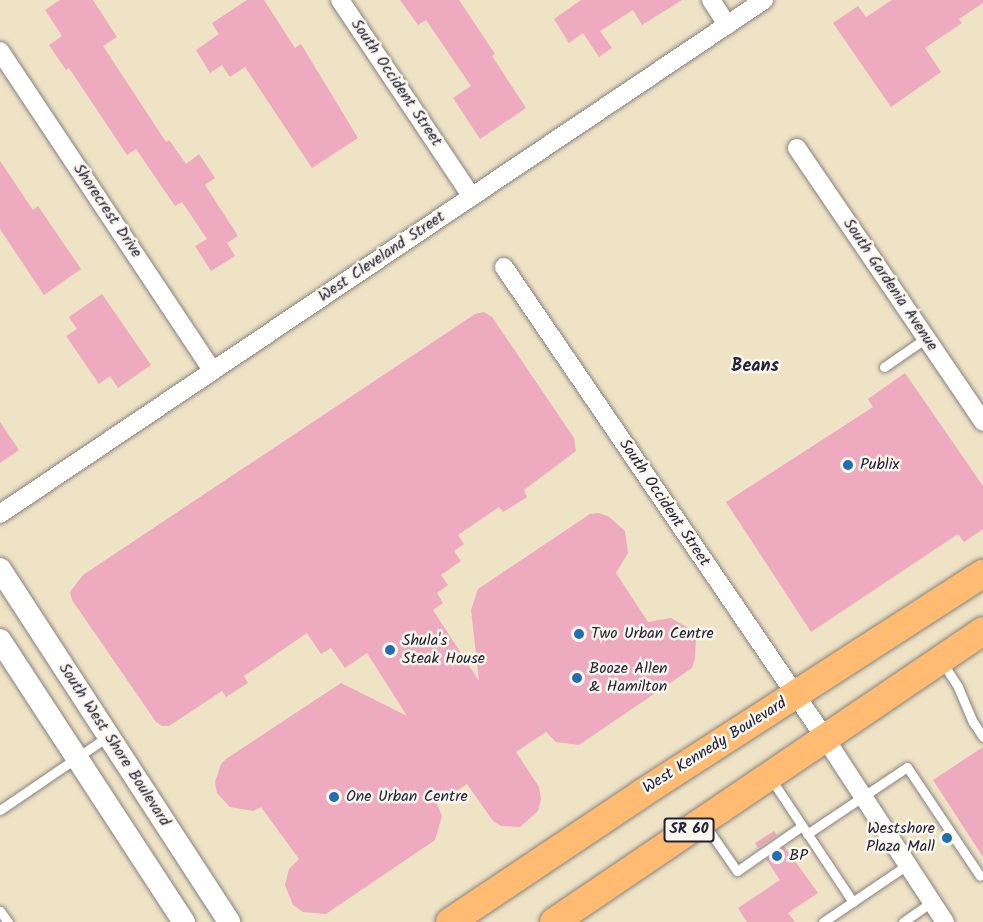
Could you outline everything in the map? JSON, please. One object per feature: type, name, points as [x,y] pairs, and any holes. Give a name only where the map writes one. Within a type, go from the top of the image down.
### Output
[{"type":"main road","name":"West Kennedy Boulevard","points":[[450,922],[641,794],[983,574]]},
{"type":"main road","name":"SR 60","points":[[554,922],[983,631]]},
{"type":"street","name":"South Occident Street","points":[[340,0],[471,196]]},
{"type":"street","points":[[711,0],[727,25]]},
{"type":"street","name":"West Cleveland Street","points":[[0,514],[764,0]]},
{"type":"street","name":"Shorecrest Drive","points":[[0,51],[213,371]]},
{"type":"street","name":"South Gardenia Avenue","points":[[797,148],[983,422]]},
{"type":"street","name":"South Occident Street","points":[[504,267],[825,738],[945,922]]},
{"type":"street","name":"South West Shore Boulevard","points":[[0,569],[229,922]]},
{"type":"street","points":[[0,640],[184,922]]},
{"type":"lane","points":[[884,367],[926,338]]},
{"type":"lane","points":[[940,660],[958,687],[973,722],[983,737]]},
{"type":"lane","points":[[973,722],[983,715]]},
{"type":"lane","points":[[0,810],[107,736]]},
{"type":"lane","points":[[702,821],[737,871],[907,767],[980,876]]},
{"type":"lane","points":[[768,776],[853,902]]},
{"type":"lane","points":[[823,922],[907,865]]},
{"type":"lane","points":[[903,922],[932,902]]},
{"type":"lane","points":[[0,910],[8,922]]},
{"type":"building","points":[[60,0],[93,0],[117,37],[103,46],[166,142],[169,140],[186,164],[199,154],[215,178],[205,185],[238,236],[227,243],[235,256],[211,271],[195,246],[207,239],[182,202],[175,206],[136,149],[127,155],[69,68],[66,70],[49,45],[62,36],[45,10]]},
{"type":"building","points":[[247,0],[264,0],[295,48],[301,44],[358,138],[312,168],[245,67],[230,77],[222,65],[210,73],[196,50],[219,34],[212,23]]},
{"type":"building","points":[[400,0],[459,0],[495,54],[492,56],[526,108],[480,139],[453,98],[471,86],[426,20],[418,25]]},
{"type":"building","points":[[581,0],[682,0],[642,25],[633,10],[600,31],[612,48],[599,57],[583,33],[569,43],[554,19]]},
{"type":"building","points":[[892,0],[983,0],[983,3],[959,19],[962,23],[925,48],[941,72],[891,107],[833,23],[858,6],[866,17]]},
{"type":"building","points":[[0,161],[33,210],[38,206],[81,269],[44,295],[0,229]]},
{"type":"building","points":[[102,294],[151,365],[118,388],[110,376],[99,384],[66,336],[77,329],[69,317]]},
{"type":"building","points":[[484,312],[492,317],[574,438],[576,451],[524,490],[527,497],[503,512],[499,507],[458,535],[464,544],[454,551],[461,561],[441,575],[448,585],[437,593],[443,603],[433,610],[479,681],[471,610],[478,589],[590,514],[598,513],[608,516],[625,531],[628,553],[616,573],[648,622],[671,618],[690,629],[696,638],[692,668],[579,745],[556,742],[546,732],[516,752],[539,787],[541,799],[538,811],[520,827],[501,826],[493,821],[467,784],[437,804],[442,816],[435,840],[326,914],[303,912],[293,905],[285,885],[289,869],[299,859],[261,807],[253,811],[230,807],[217,793],[215,782],[221,764],[226,759],[341,683],[407,716],[367,653],[345,668],[331,648],[321,654],[307,633],[244,676],[248,683],[226,697],[222,691],[169,726],[162,726],[156,722],[72,600],[70,592],[83,575],[475,314]]},
{"type":"building","points":[[905,373],[983,486],[983,529],[964,542],[958,534],[811,632],[726,502],[873,407],[868,399]]},
{"type":"building","points":[[0,422],[19,450],[0,463]]},
{"type":"building","points":[[983,747],[983,857],[933,780]]},
{"type":"building","points":[[774,831],[777,835],[758,848],[755,843]]},
{"type":"building","points":[[784,846],[818,893],[788,913],[795,922],[747,922],[738,908],[780,880],[766,859]]},
{"type":"place","name":"Publix","points":[[848,465]]},
{"type":"place","name":"Two Urban Centre","points":[[579,634]]},
{"type":"place","name":"Shula's Steak House","points":[[390,650]]},
{"type":"place","name":"Booze Allen & Hamilton","points":[[577,678]]},
{"type":"place","name":"One Urban Centre","points":[[334,797]]},
{"type":"place","name":"Westshore Plaza Mall","points":[[947,838]]},
{"type":"place","name":"BP","points":[[777,856]]},
{"type":"district","name":"Beans","points":[[755,367]]}]
